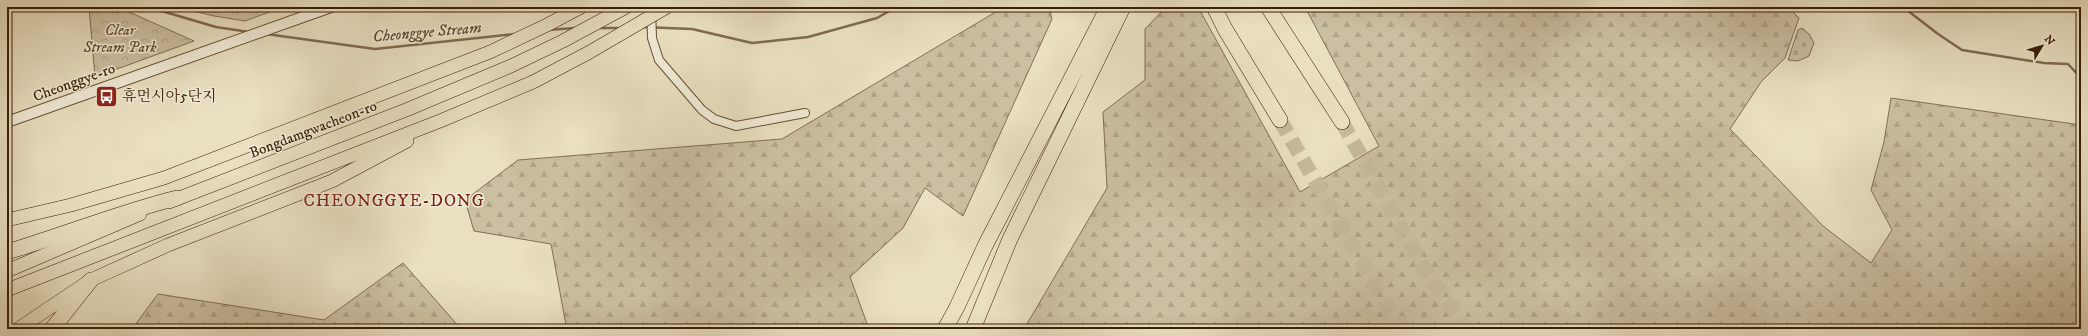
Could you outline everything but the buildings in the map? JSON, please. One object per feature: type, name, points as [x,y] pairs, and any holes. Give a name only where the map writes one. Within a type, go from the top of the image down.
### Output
[{"type":"highway","name":"Bongdamgwacheon-ro","points":[[7,220],[71,205],[164,178],[490,52],[548,26],[582,7]]},
{"type":"highway","name":"Bongdamgwacheon-ro","points":[[7,271],[177,198],[406,110],[511,66],[563,41],[626,7]]},
{"type":"highway","points":[[7,290],[440,121],[533,82],[588,53],[667,7]]},
{"type":"highway","points":[[945,329],[957,307],[985,246],[1108,7]]},
{"type":"highway","points":[[973,329],[1010,239],[1123,7]]},
{"type":"highway","points":[[1214,7],[1224,29],[1280,120]]},
{"type":"highway","points":[[1268,7],[1342,122]]},
{"type":"highway","points":[[18,329],[91,280],[168,245],[332,181],[388,152],[440,121]]},
{"type":"highway","points":[[7,252],[59,236],[148,205],[177,198]]},
{"type":"highway","points":[[52,329],[91,280]]},
{"type":"street","name":"Cheonggye-ro","points":[[7,122],[330,7]]},
{"type":"street","points":[[651,7],[652,38],[659,60],[702,110],[714,120],[736,126],[805,114]]},
{"type":"green space","name":"Clear Stream Park","points":[[89,7],[118,7],[194,41],[95,77]]},
{"type":"green space","points":[[176,7],[283,7],[245,21],[214,16]]},
{"type":"green space","points":[[1004,7],[1049,7],[1052,19],[963,216],[925,188],[903,228],[850,277],[869,329],[576,329],[566,325],[551,244],[474,231],[465,200],[518,160],[782,139]]},
{"type":"green space","points":[[1166,7],[1198,7],[1300,192],[1379,146],[1305,7],[1788,7],[1799,18],[1785,58],[1761,82],[1730,129],[1823,226],[1871,263],[1892,230],[1871,190],[1884,142],[1891,98],[2081,125],[2081,329],[1024,329],[1107,188],[1103,112],[1145,80],[1145,29]]},
{"type":"green space","points":[[1802,28],[1809,34],[1814,43],[1809,56],[1798,61],[1788,60],[1798,30]]},
{"type":"green space","points":[[403,263],[461,329],[132,329],[158,294],[324,320]]},
{"type":"waterway","name":"Cheonggye Stream","points":[[148,7],[216,27],[249,32]]},
{"type":"waterway","name":"Cheonggye Stream","points":[[642,27],[692,29],[752,43],[808,37],[877,18],[896,7]]},
{"type":"waterway","name":"Cheonggye Stream","points":[[1903,7],[1938,34],[1962,50],[2044,63],[2068,64],[2081,78]]},
{"type":"waterway","name":"Cheonggye Stream","points":[[548,30],[575,28]]},
{"type":"waterway","name":"Cheonggye Stream","points":[[600,28],[621,28]]},
{"type":"waterway","name":"Cheonggye Stream","points":[[266,34],[375,49],[515,34]]},
{"type":"tunnel","points":[[1280,120],[1375,285],[1403,329]]},
{"type":"tunnel","points":[[1342,122],[1427,274],[1467,329]]},
{"type":"place","name":"휴먼시아5단지","points":[[107,96]]},
{"type":"district","name":"CHEONGGYE-DONG","points":[[394,200]]}]
